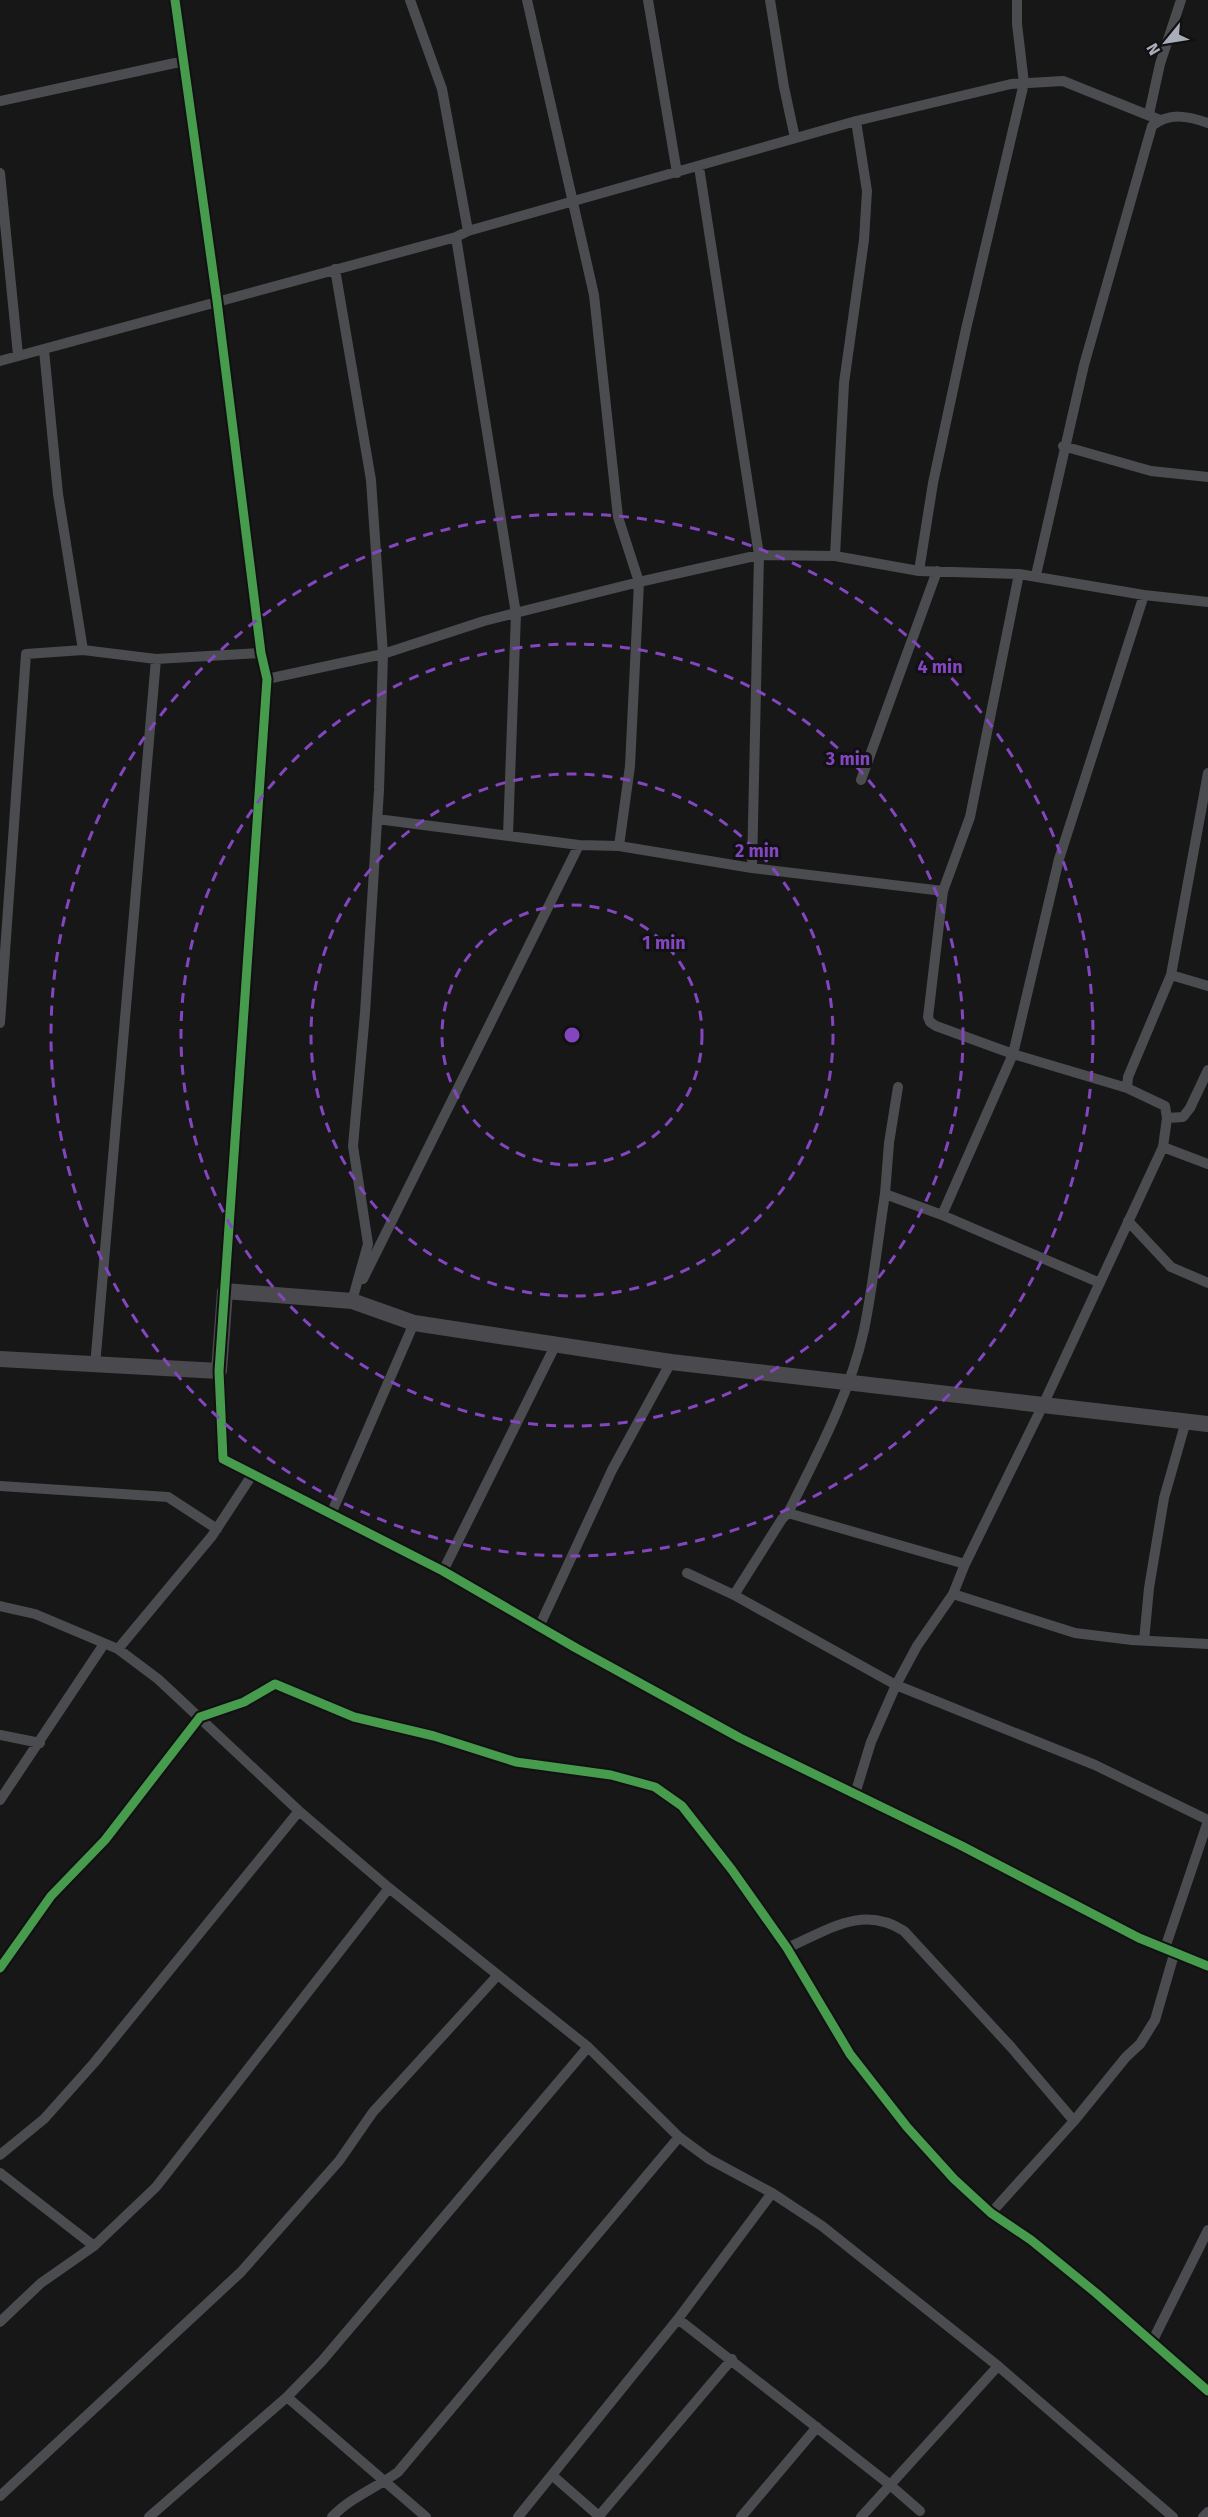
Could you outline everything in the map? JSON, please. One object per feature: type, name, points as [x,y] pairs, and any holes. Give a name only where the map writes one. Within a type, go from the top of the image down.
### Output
[{"type":"street","points":[[175,0],[217,301],[261,653],[267,679],[219,1371],[223,1459],[443,1571],[740,1738],[960,1845],[1139,1938],[1208,1966]]},
{"type":"street","points":[[410,0],[442,89],[468,231]]},
{"type":"street","points":[[527,0],[571,202],[594,295],[618,517],[639,582],[630,766],[619,846]]},
{"type":"street","points":[[648,0],[677,173]]},
{"type":"street","points":[[770,0],[795,138]]},
{"type":"street","points":[[919,571],[933,483],[1023,83],[1017,0]]},
{"type":"street","points":[[1149,114],[1160,64],[1181,0]]},
{"type":"street","points":[[0,102],[184,61]]},
{"type":"street","points":[[0,362],[335,269],[369,262],[456,237],[468,231],[856,121],[1011,84],[1063,81],[1160,120]]},
{"type":"street","points":[[1036,576],[1063,446],[1115,249],[1152,126],[1170,116],[1195,118],[1208,123]]},
{"type":"street","points":[[835,556],[844,383],[864,240],[867,191],[856,121]]},
{"type":"street","points":[[699,167],[759,555],[752,868]]},
{"type":"street","points":[[0,173],[18,356]]},
{"type":"street","points":[[456,237],[516,614],[508,835]]},
{"type":"street","points":[[335,269],[371,480],[382,654],[377,819],[365,1013],[352,1146],[368,1244],[352,1301]]},
{"type":"street","points":[[44,350],[58,494],[83,650]]},
{"type":"street","points":[[1063,446],[1151,471],[1208,477]]},
{"type":"street","points":[[267,679],[382,654],[484,621],[759,555],[835,556],[919,571],[1019,574],[1144,596],[1208,602]]},
{"type":"street","points":[[861,780],[937,571]]},
{"type":"street","points":[[855,1794],[871,1742],[896,1685],[917,1646],[953,1594],[965,1564],[1043,1405],[1163,1147],[1167,1118],[1165,1106],[1127,1088],[1014,1054],[936,1026],[930,1022],[928,1017],[944,891],[970,817],[1019,574]]},
{"type":"street","points":[[942,1215],[1014,1054],[1059,859],[1144,596]]},
{"type":"street","points":[[0,1023],[26,654],[83,650],[156,659],[261,653]]},
{"type":"street","points":[[95,1365],[156,659]]},
{"type":"street","points":[[1127,1088],[1130,1071],[1171,975],[1208,773]]},
{"type":"street","points":[[377,819],[579,845],[619,846],[752,868],[944,891]]},
{"type":"street","points":[[352,1301],[579,845]]},
{"type":"street","points":[[1171,975],[1208,986]]},
{"type":"street","points":[[1167,1118],[1183,1117],[1190,1108],[1208,1070]]},
{"type":"street","points":[[734,1596],[788,1513],[826,1436],[847,1384],[864,1332],[885,1194],[889,1143],[898,1087]]},
{"type":"street","points":[[1163,1147],[1208,1164]]},
{"type":"street","points":[[885,1194],[942,1215],[1100,1283]]},
{"type":"street","points":[[1128,1221],[1171,1267],[1208,1283]]},
{"type":"street","points":[[225,1291],[352,1301],[414,1323],[671,1362],[1208,1424]]},
{"type":"street","points":[[331,1514],[414,1323]]},
{"type":"street","points":[[443,1571],[556,1344]]},
{"type":"street","points":[[0,1359],[219,1371]]},
{"type":"street","points":[[539,1626],[612,1470],[671,1362]]},
{"type":"street","points":[[1144,1641],[1149,1588],[1164,1498],[1186,1421]]},
{"type":"street","points":[[118,1649],[217,1529],[252,1475]]},
{"type":"street","points":[[0,1486],[168,1497],[217,1529]]},
{"type":"street","points":[[788,1513],[965,1564]]},
{"type":"street","points":[[687,1573],[734,1596],[896,1685],[1095,1765],[1208,1821],[1170,1950],[1155,2020],[1140,2044],[1126,2057],[1074,2121],[991,2213]]},
{"type":"street","points":[[953,1594],[1075,1633],[1144,1641],[1208,1644]]},
{"type":"street","points":[[0,1606],[35,1614],[118,1649],[158,1679],[299,1811],[389,1888],[588,2047],[679,2137],[709,2159],[772,2193],[822,2226],[998,2366],[1173,2517]]},
{"type":"street","points":[[0,1800],[104,1644]]},
{"type":"street","points":[[0,1968],[51,1896],[105,1840],[200,1717],[244,1702],[274,1684],[354,1717],[434,1736],[516,1762],[611,1775],[655,1787],[682,1806],[732,1870],[787,1948],[850,2054],[907,2127],[954,2179],[991,2213],[1040,2248],[1208,2391]]},
{"type":"street","points":[[0,1735],[40,1743]]},
{"type":"street","points":[[0,2155],[44,2120],[94,2063],[299,1811]]},
{"type":"street","points":[[0,2322],[41,2283],[94,2246],[156,2187],[389,1888]]},
{"type":"street","points":[[787,1948],[858,1919],[884,1920],[904,1931],[1011,2047],[1074,2121]]},
{"type":"street","points":[[0,2496],[241,2272],[339,2161],[373,2112],[498,1976]]},
{"type":"street","points":[[149,2517],[286,2397],[322,2361],[588,2047]]},
{"type":"street","points":[[332,2517],[360,2493],[398,2472],[679,2137]]},
{"type":"street","points":[[0,2173],[94,2246]]},
{"type":"street","points":[[518,2517],[678,2319],[772,2193]]},
{"type":"street","points":[[1152,2342],[1208,2230]]},
{"type":"street","points":[[678,2319],[890,2484],[920,2511]]},
{"type":"street","points":[[553,2476],[600,2516],[732,2360]]},
{"type":"street","points":[[861,2517],[998,2366]]},
{"type":"street","points":[[286,2397],[426,2517]]},
{"type":"street","points":[[741,2517],[817,2427]]},
{"type":"street","points":[[1203,2517],[1208,2512]]},
{"type":"cycle path","points":[[175,0],[217,301],[261,653],[267,679],[219,1371],[223,1459],[443,1571],[576,1648],[740,1738],[960,1845],[1139,1938],[1208,1966]]},
{"type":"cycle path","points":[[0,1968],[51,1896],[105,1840],[200,1717],[244,1702],[275,1684],[354,1717],[434,1736],[516,1762],[611,1775],[655,1787],[682,1806],[732,1870],[787,1948],[850,2054],[907,2127],[954,2179],[991,2213],[1031,2240],[1096,2293],[1208,2391]]}]
